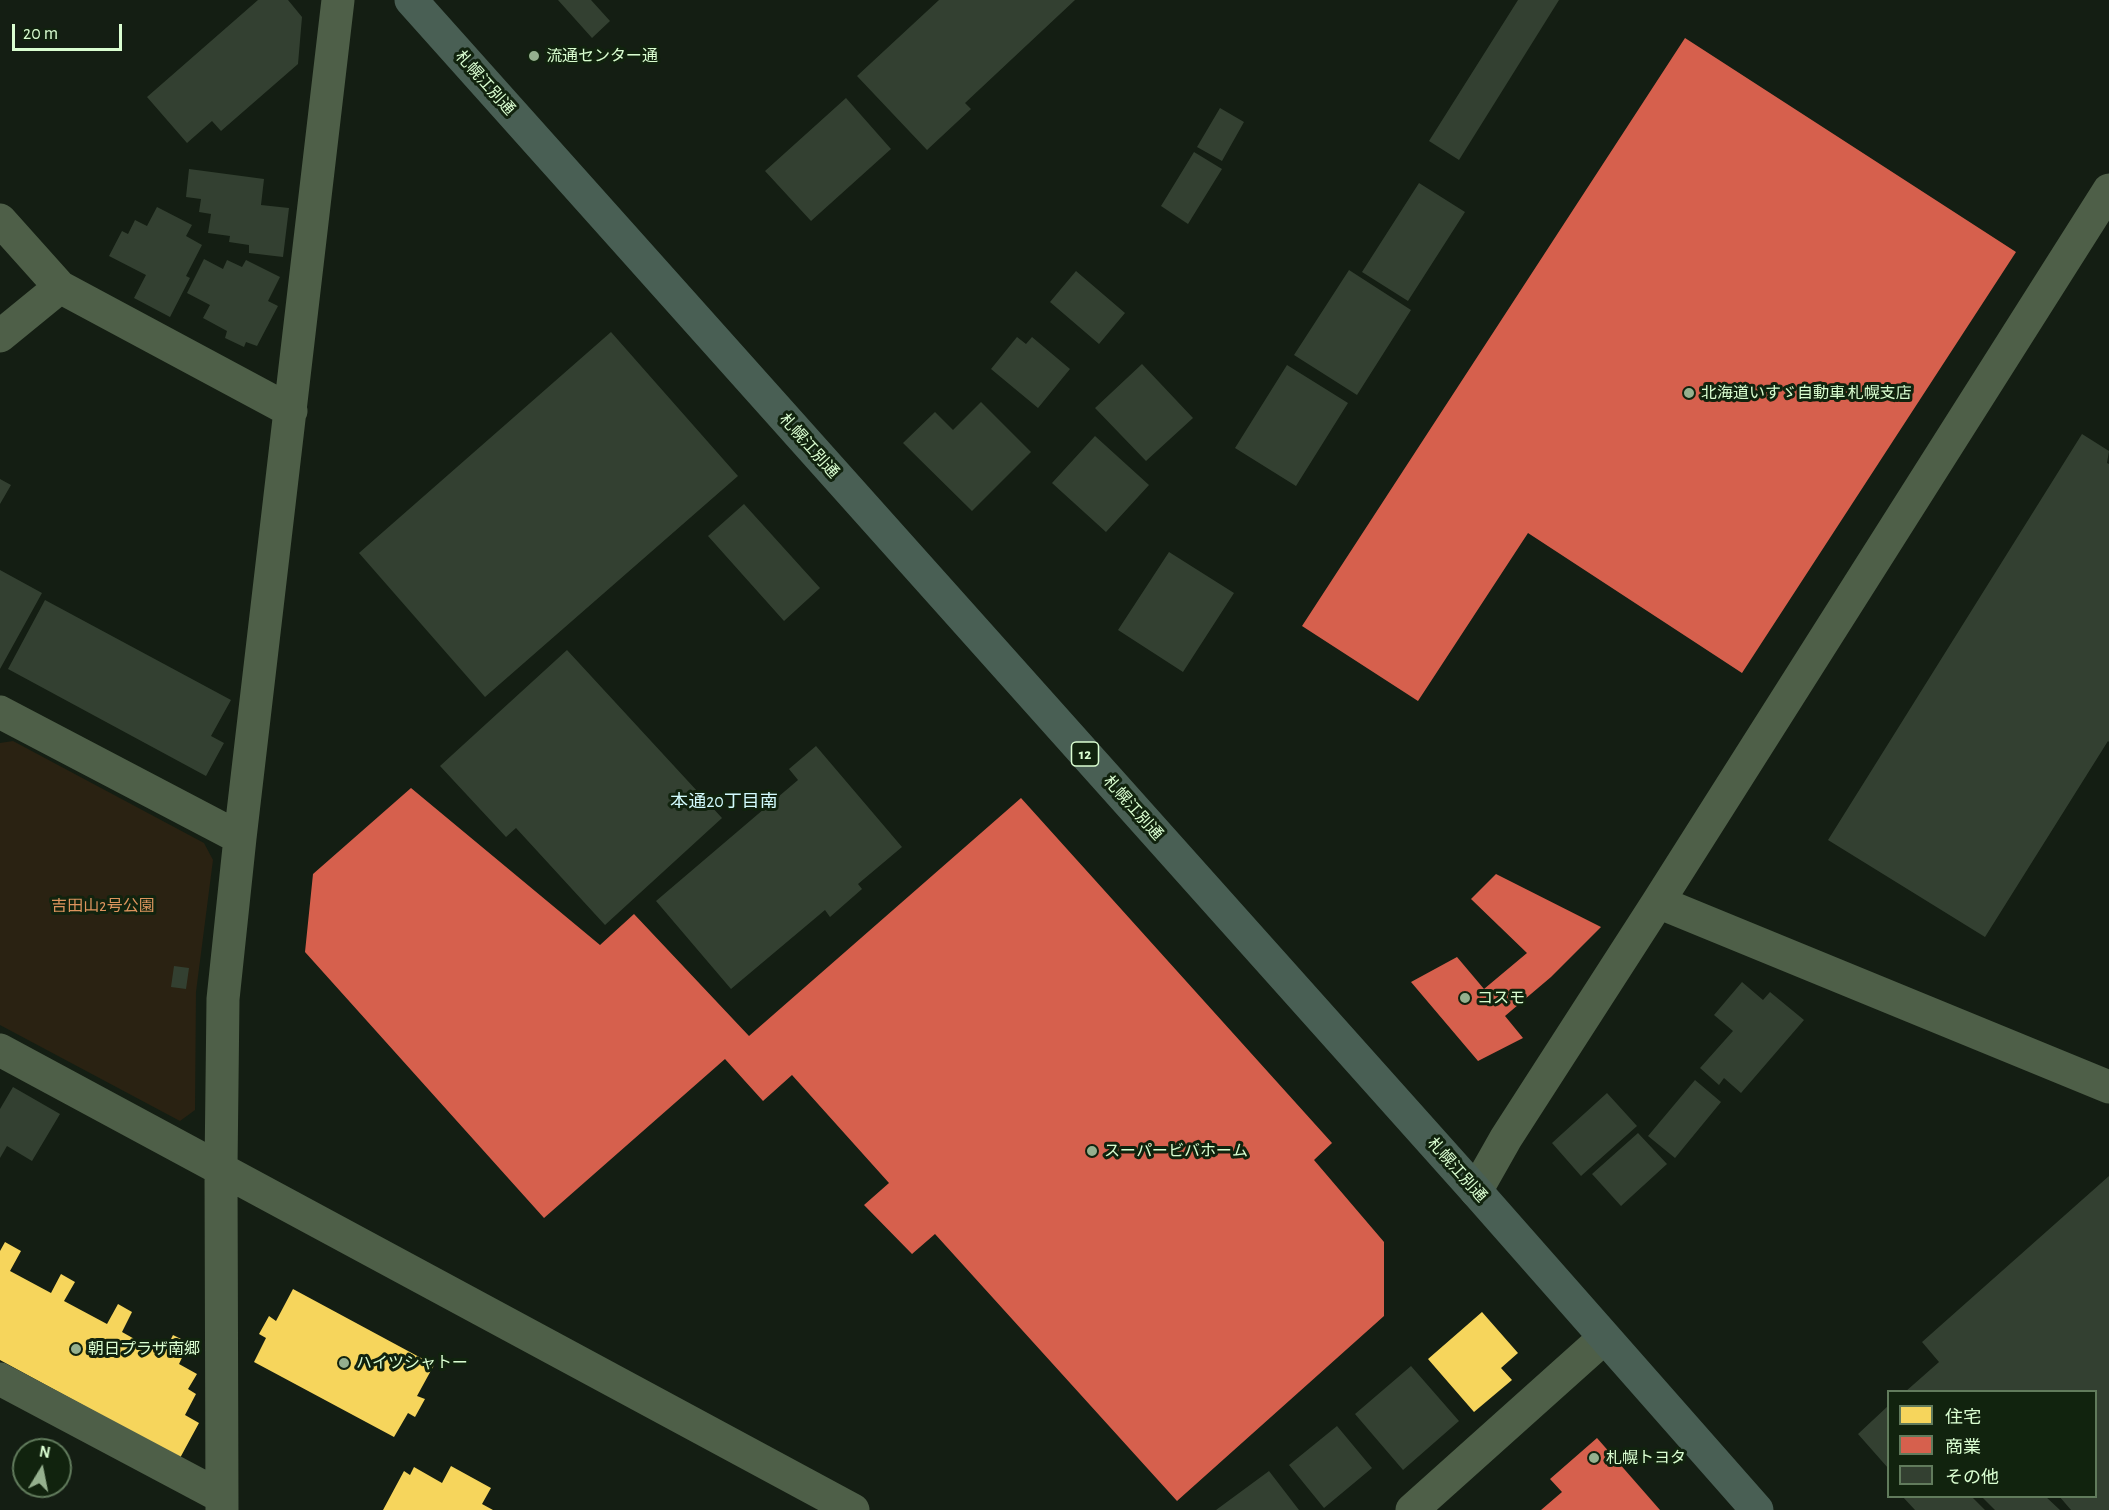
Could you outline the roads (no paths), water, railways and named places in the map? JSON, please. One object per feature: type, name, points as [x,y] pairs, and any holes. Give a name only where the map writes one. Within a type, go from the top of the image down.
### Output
[{"type":"highway","name":"札幌江別通","points":[[411,0],[1476,1191],[1757,1510]]},
{"type":"street","points":[[0,1379],[222,1504],[223,999],[338,0]]},
{"type":"street","points":[[1476,1191],[1506,1138],[2109,190]]},
{"type":"street","points":[[0,220],[60,287],[291,411]]},
{"type":"street","points":[[0,336],[60,287]]},
{"type":"street","points":[[0,712],[240,838]]},
{"type":"street","points":[[1658,902],[2109,1087]]},
{"type":"street","points":[[0,1050],[853,1510]]},
{"type":"street","points":[[1412,1510],[1604,1338]]},
{"type":"place","name":"流通センター通","points":[[534,56]]},
{"type":"place","name":"北海道いすゞ自動車 札幌支店","points":[[1689,393]]},
{"type":"place","name":"コスモ","points":[[1465,998]]},
{"type":"place","name":"スーパービバホーム","points":[[1092,1151]]},
{"type":"place","name":"朝日プラザ南郷","points":[[76,1349]]},
{"type":"place","name":"ハイツシャトー","points":[[344,1363]]},
{"type":"place","name":"札幌トヨタ","points":[[1594,1458]]},
{"type":"district","name":"本通20丁目南","points":[[724,802]]},
{"type":"park label","name":"吉田山2号公園","points":[[103,906]]}]
